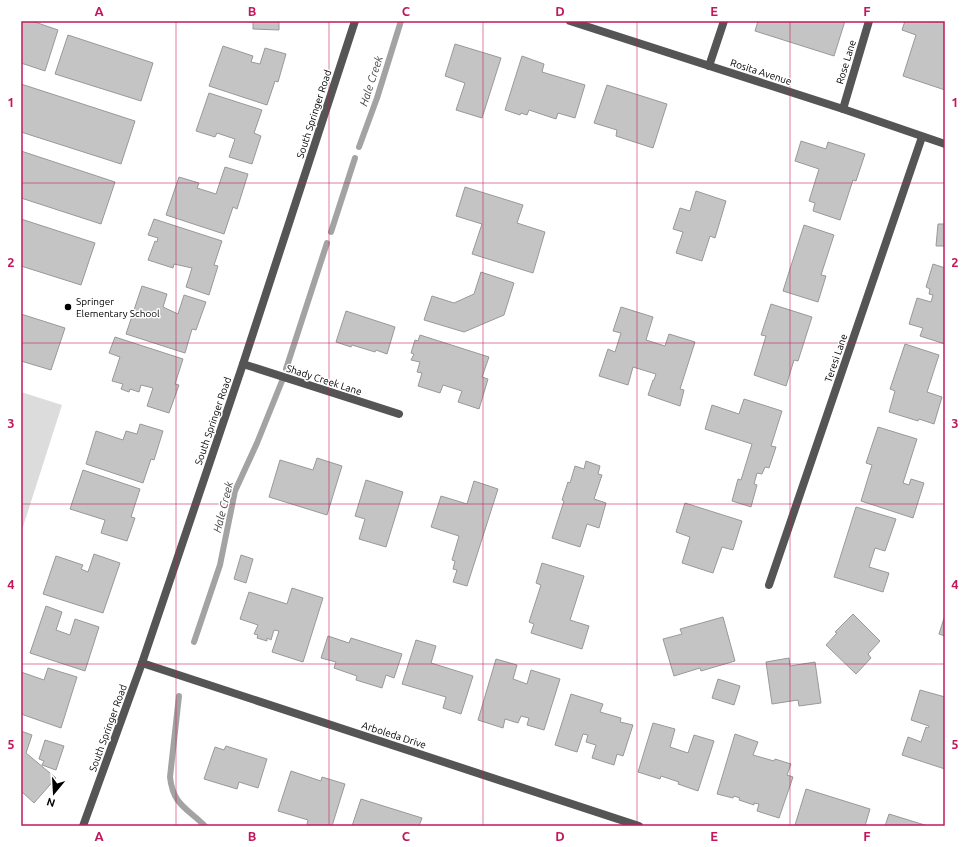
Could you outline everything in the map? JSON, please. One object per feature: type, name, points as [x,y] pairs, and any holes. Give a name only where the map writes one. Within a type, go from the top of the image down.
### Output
[{"type":"street","name":"South Springer Road","points":[[82,825],[142,664],[243,364],[355,21]]},
{"type":"street","name":"Rosita Avenue","points":[[570,21],[843,109],[945,144]]},
{"type":"street","points":[[709,66],[724,21]]},
{"type":"street","name":"Rose Lane","points":[[843,109],[869,21]]},
{"type":"street","name":"Teresi Lane","points":[[769,585],[922,137]]},
{"type":"street","name":"Shady Creek Lane","points":[[243,364],[399,414]]},
{"type":"street","name":"Arboleda Drive","points":[[142,664],[639,826]]},
{"type":"shaded area","points":[[21,392],[62,405],[21,533]]},
{"type":"building","points":[[21,21],[32,21],[58,30],[45,71],[21,63]]},
{"type":"building","points":[[233,21],[279,21],[279,30],[253,29],[253,22]]},
{"type":"building","points":[[758,21],[845,21],[834,56],[755,31]]},
{"type":"building","points":[[905,21],[945,22],[945,90],[903,76],[916,35],[902,30]]},
{"type":"building","points":[[68,35],[153,63],[141,101],[55,74]]},
{"type":"building","points":[[455,44],[501,58],[482,118],[456,110],[465,83],[445,76]]},
{"type":"building","points":[[223,46],[253,56],[251,62],[260,64],[265,48],[286,54],[278,82],[275,81],[267,105],[209,86]]},
{"type":"building","points":[[522,56],[544,64],[542,72],[585,85],[575,118],[558,113],[556,119],[529,110],[527,115],[521,113],[520,115],[505,110]]},
{"type":"building","points":[[21,84],[135,121],[121,164],[21,132]]},
{"type":"building","points":[[607,85],[667,104],[653,148],[616,136],[617,130],[594,123]]},
{"type":"building","points":[[209,93],[262,110],[254,133],[261,136],[252,164],[229,157],[235,139],[217,133],[215,137],[196,131]]},
{"type":"building","points":[[801,141],[826,149],[828,142],[865,154],[856,181],[853,180],[840,220],[813,211],[815,203],[809,201],[819,169],[795,161]]},
{"type":"building","points":[[21,151],[115,182],[101,224],[21,198]]},
{"type":"building","points":[[225,167],[248,174],[237,209],[233,207],[224,234],[166,215],[179,177],[199,183],[197,188],[216,194]]},
{"type":"building","points":[[465,187],[523,205],[517,223],[545,232],[533,273],[472,254],[482,224],[456,216]]},
{"type":"building","points":[[696,191],[726,201],[715,238],[710,236],[702,261],[676,253],[683,232],[673,229],[680,208],[690,211]]},
{"type":"building","points":[[21,219],[95,243],[81,285],[21,266]]},
{"type":"building","points":[[154,219],[222,241],[214,265],[218,266],[209,295],[186,287],[192,268],[174,264],[173,268],[148,260],[155,241],[157,242],[158,238],[148,235]]},
{"type":"building","points":[[938,224],[945,224],[945,246],[936,246]]},
{"type":"building","points":[[804,225],[834,235],[821,275],[826,276],[818,302],[783,291]]},
{"type":"building","points":[[933,264],[945,268],[945,344],[920,336],[923,328],[909,324],[917,298],[931,302],[933,295],[929,294],[930,289],[926,287]]},
{"type":"building","points":[[481,272],[514,283],[504,315],[464,332],[424,320],[432,296],[454,303],[474,294]]},
{"type":"building","points":[[142,286],[167,294],[163,307],[178,314],[184,295],[206,302],[196,330],[192,329],[185,353],[126,334]]},
{"type":"building","points":[[771,304],[812,317],[798,361],[794,360],[786,386],[754,375],[766,336],[761,335]]},
{"type":"building","points":[[621,307],[653,317],[646,340],[665,346],[669,334],[695,342],[680,389],[684,390],[680,406],[648,395],[656,374],[633,367],[628,385],[599,376],[608,349],[615,352],[621,333],[613,331]]},
{"type":"building","points":[[346,311],[395,327],[387,354],[352,345],[351,347],[336,342]]},
{"type":"building","points":[[21,314],[65,328],[51,370],[21,361]]},
{"type":"building","points":[[420,335],[489,357],[482,377],[488,379],[479,409],[458,402],[462,391],[443,385],[440,393],[418,386],[422,373],[417,372],[420,362],[411,360],[414,354],[411,353],[415,340],[418,341]]},
{"type":"building","points":[[115,337],[183,359],[175,384],[179,385],[169,413],[147,406],[153,388],[141,385],[139,392],[130,389],[129,392],[121,389],[123,384],[112,381],[120,357],[109,353]]},
{"type":"building","points":[[905,344],[939,355],[927,392],[942,397],[934,424],[919,419],[918,421],[889,412],[895,391],[890,389]]},
{"type":"building","points":[[744,399],[782,411],[771,446],[776,447],[769,468],[765,467],[762,474],[757,473],[754,484],[757,485],[751,507],[732,501],[738,479],[741,480],[752,444],[705,429],[712,405],[739,414]]},
{"type":"building","points":[[140,424],[163,431],[154,460],[151,459],[143,483],[86,464],[96,431],[123,440],[126,431],[137,434]]},
{"type":"building","points":[[878,427],[917,439],[903,483],[909,485],[911,479],[924,483],[913,518],[861,501],[872,465],[866,463]]},
{"type":"building","points":[[317,458],[342,466],[327,515],[269,497],[280,460],[313,470]]},
{"type":"building","points":[[586,461],[600,466],[598,474],[602,475],[594,499],[606,503],[599,528],[587,524],[580,547],[552,538],[564,501],[562,500],[568,482],[570,483],[575,466],[584,469]]},
{"type":"building","points":[[83,470],[140,489],[131,517],[135,518],[127,541],[101,533],[105,520],[70,509]]},
{"type":"building","points":[[366,480],[403,492],[386,547],[359,539],[365,519],[355,516]]},
{"type":"building","points":[[474,481],[498,489],[467,586],[453,582],[457,570],[453,569],[455,561],[452,560],[459,536],[431,527],[441,496],[467,504]]},
{"type":"building","points":[[685,503],[742,521],[733,550],[722,547],[713,573],[682,563],[690,537],[676,532]]},
{"type":"building","points":[[856,507],[896,519],[885,551],[875,548],[869,567],[889,573],[883,592],[834,577]]},
{"type":"building","points":[[94,554],[120,563],[103,613],[43,594],[56,556],[83,565],[81,569],[88,572]]},
{"type":"building","points":[[241,555],[253,559],[246,583],[234,579]]},
{"type":"building","points":[[542,563],[584,576],[570,620],[589,626],[582,649],[531,633],[534,624],[529,622],[541,585],[536,583]]},
{"type":"building","points":[[292,588],[323,598],[303,662],[272,652],[279,631],[274,630],[271,640],[267,638],[267,641],[257,638],[258,635],[254,634],[258,625],[240,619],[249,592],[287,604]]},
{"type":"building","points":[[46,606],[62,612],[56,630],[70,635],[75,619],[99,627],[85,671],[30,653]]},
{"type":"building","points":[[853,614],[880,641],[868,654],[871,658],[856,674],[826,645],[837,633],[835,632]]},
{"type":"building","points":[[945,615],[945,636],[939,634]]},
{"type":"building","points":[[723,617],[735,661],[701,671],[700,668],[674,676],[663,639],[682,634],[680,629]]},
{"type":"building","points":[[328,636],[349,643],[351,638],[402,654],[394,678],[386,675],[382,688],[356,680],[357,676],[334,668],[336,662],[321,658]]},
{"type":"building","points":[[416,640],[436,646],[431,663],[473,676],[461,714],[443,708],[446,697],[402,684]]},
{"type":"building","points":[[789,658],[790,666],[815,662],[821,703],[799,706],[798,700],[772,704],[766,662]]},
{"type":"building","points":[[496,659],[517,665],[513,679],[527,684],[531,670],[560,679],[544,730],[527,725],[529,718],[521,716],[518,723],[505,719],[503,728],[478,720]]},
{"type":"building","points":[[48,668],[77,677],[61,728],[21,714],[21,672],[44,680]]},
{"type":"building","points":[[718,679],[740,686],[734,705],[712,698]]},
{"type":"building","points":[[920,690],[945,697],[945,769],[902,755],[908,737],[921,742],[926,727],[928,728],[929,726],[911,720]]},
{"type":"building","points":[[571,694],[603,704],[600,712],[621,718],[620,722],[633,725],[623,756],[617,754],[614,765],[592,758],[596,745],[586,742],[588,735],[583,734],[577,752],[555,745]]},
{"type":"building","points":[[653,723],[675,729],[670,747],[688,753],[694,735],[714,741],[698,791],[678,784],[679,782],[661,776],[660,779],[638,772]]},
{"type":"building","points":[[21,731],[32,735],[26,753],[56,778],[34,803],[21,791]]},
{"type":"building","points":[[735,734],[758,742],[753,755],[791,764],[787,775],[793,777],[779,818],[757,811],[759,804],[754,803],[754,805],[739,800],[740,798],[734,796],[733,798],[717,794]]},
{"type":"building","points":[[45,740],[64,746],[56,770],[42,765],[44,761],[39,759]]},
{"type":"building","points":[[226,746],[267,759],[258,788],[239,782],[237,789],[204,779],[215,747],[224,750]]},
{"type":"building","points":[[291,771],[321,781],[322,777],[345,784],[332,826],[312,826],[307,824],[308,820],[278,811]]},
{"type":"building","points":[[806,789],[870,809],[865,826],[795,825]]},
{"type":"building","points":[[361,799],[422,818],[419,826],[352,826]]},
{"type":"building","points":[[889,814],[928,826],[885,826]]},
{"type":"waterway","name":"Hale Creek","points":[[359,147],[377,98],[401,21]]},
{"type":"waterway","name":"Hale Creek","points":[[331,232],[355,158]]},
{"type":"waterway","name":"Hale Creek","points":[[286,369],[327,243]]},
{"type":"waterway","name":"Hale Creek","points":[[194,642],[220,565],[235,491],[257,443],[282,381]]},
{"type":"waterway","name":"Hale Creek","points":[[179,696],[170,777],[174,794],[178,800],[205,826]]},
{"type":"place","name":"Springer Elementary School","points":[[68,307]]}]
